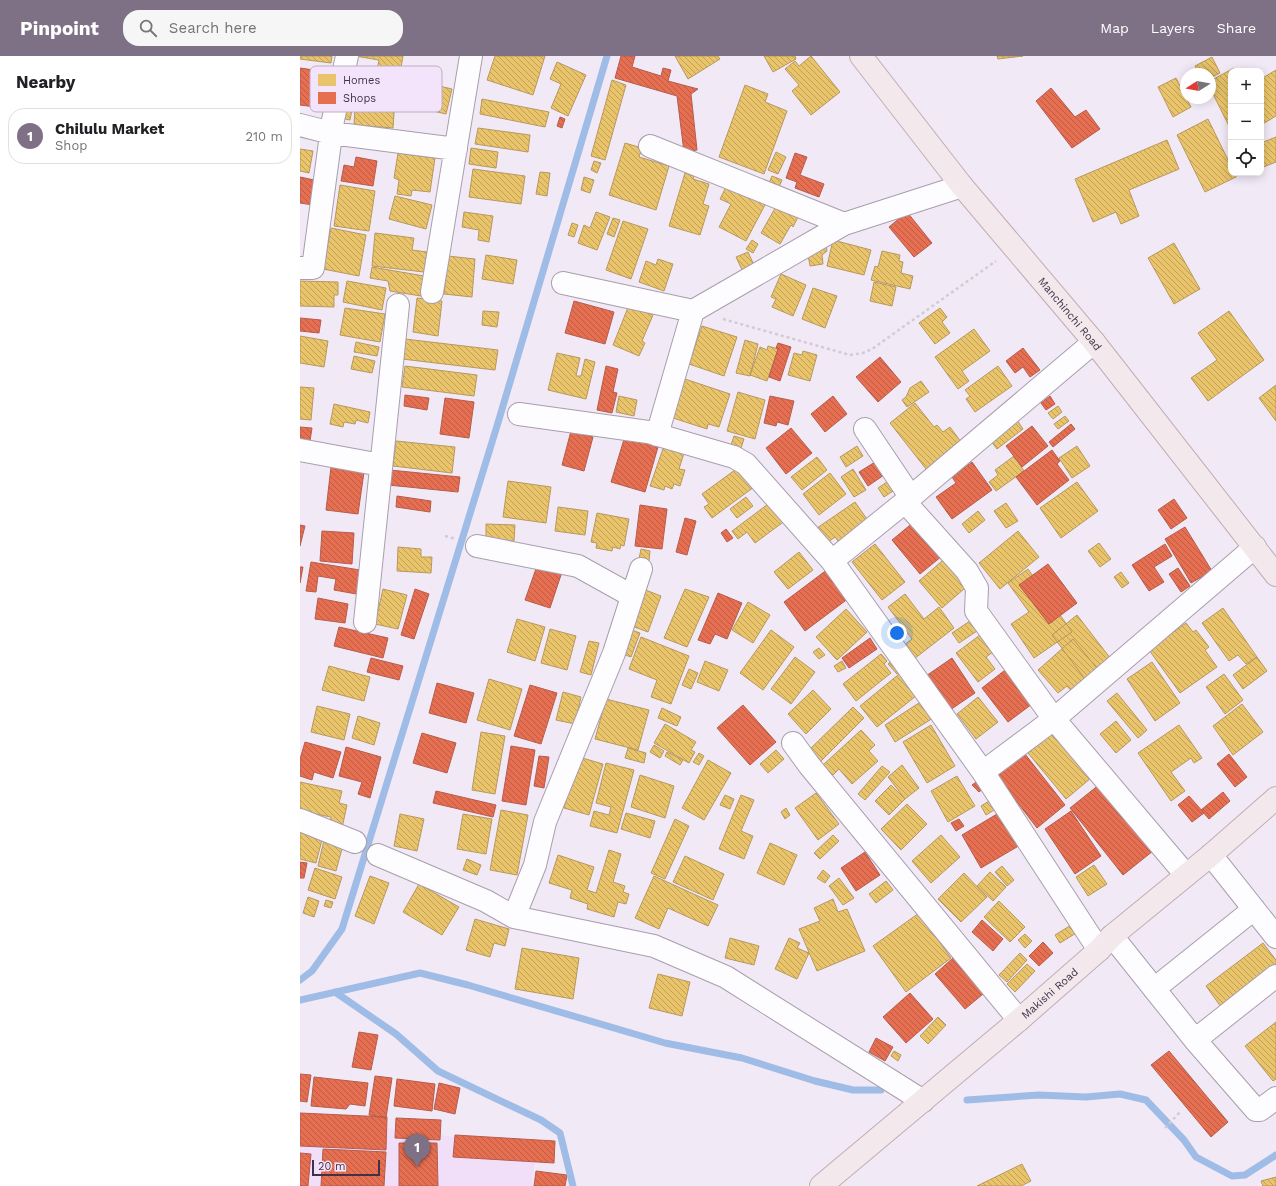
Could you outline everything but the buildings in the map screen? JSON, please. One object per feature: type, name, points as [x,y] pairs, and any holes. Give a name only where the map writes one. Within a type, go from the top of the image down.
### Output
[{"type":"main road","name":"Manchinchi Road","points":[[861,56],[962,186],[1094,342],[1276,575]]},
{"type":"main road","name":"Makishi Road","points":[[821,1186],[1019,1020],[1105,943],[1211,855],[1276,798]]},
{"type":"street","points":[[345,66],[347,56]]},
{"type":"street","points":[[432,292],[471,56]]},
{"type":"street","points":[[300,268],[313,268],[331,133],[335,112]]},
{"type":"street","points":[[300,125],[331,133],[456,149]]},
{"type":"street","points":[[650,146],[844,224]]},
{"type":"street","points":[[563,283],[693,311],[844,224],[962,186]]},
{"type":"street","points":[[365,622],[398,305]]},
{"type":"street","points":[[657,435],[693,311]]},
{"type":"street","points":[[832,561],[1094,342]]},
{"type":"street","points":[[519,414],[657,435],[734,457],[746,464],[832,561],[1105,943],[1154,989],[1195,1040],[1256,1110],[1260,1110],[1276,1098]]},
{"type":"street","points":[[865,429],[908,499],[967,571],[976,588],[976,611],[1054,719],[1186,875]]},
{"type":"street","points":[[300,450],[381,464]]},
{"type":"street","points":[[477,546],[578,566],[632,596]]},
{"type":"street","points":[[983,772],[1054,719],[1255,547]]},
{"type":"street","points":[[514,917],[535,865],[546,822],[614,653],[641,569]]},
{"type":"street","points":[[793,743],[1019,1020]]},
{"type":"street","points":[[300,820],[355,842]]},
{"type":"street","points":[[378,855],[486,901],[514,917],[654,946],[726,977],[923,1101]]},
{"type":"street","points":[[1211,855],[1276,937]]},
{"type":"street","points":[[1154,989],[1254,909]]},
{"type":"street","points":[[1195,1040],[1276,976]]},
{"type":"path","points":[[693,311],[850,355],[856,355],[872,349],[1014,248]]},
{"type":"path","points":[[1165,1128],[1181,1111]]},
{"type":"shaded area","points":[[300,1117],[536,1147],[532,1186],[300,1186]]},
{"type":"waterway","points":[[300,980],[312,971],[342,929],[497,426],[607,56]]},
{"type":"waterway","points":[[300,1000],[420,973],[468,985],[665,1043],[742,1058],[815,1081],[853,1090],[881,1090]]},
{"type":"waterway","points":[[335,992],[396,1034],[438,1071],[541,1120],[560,1133],[573,1186]]},
{"type":"waterway","points":[[967,1100],[1039,1095],[1086,1097],[1120,1094],[1146,1100],[1184,1140],[1196,1157],[1232,1176],[1245,1175],[1276,1155]]},
{"type":"place","name":"Chilulu Market","points":[[417,1167]]}]
